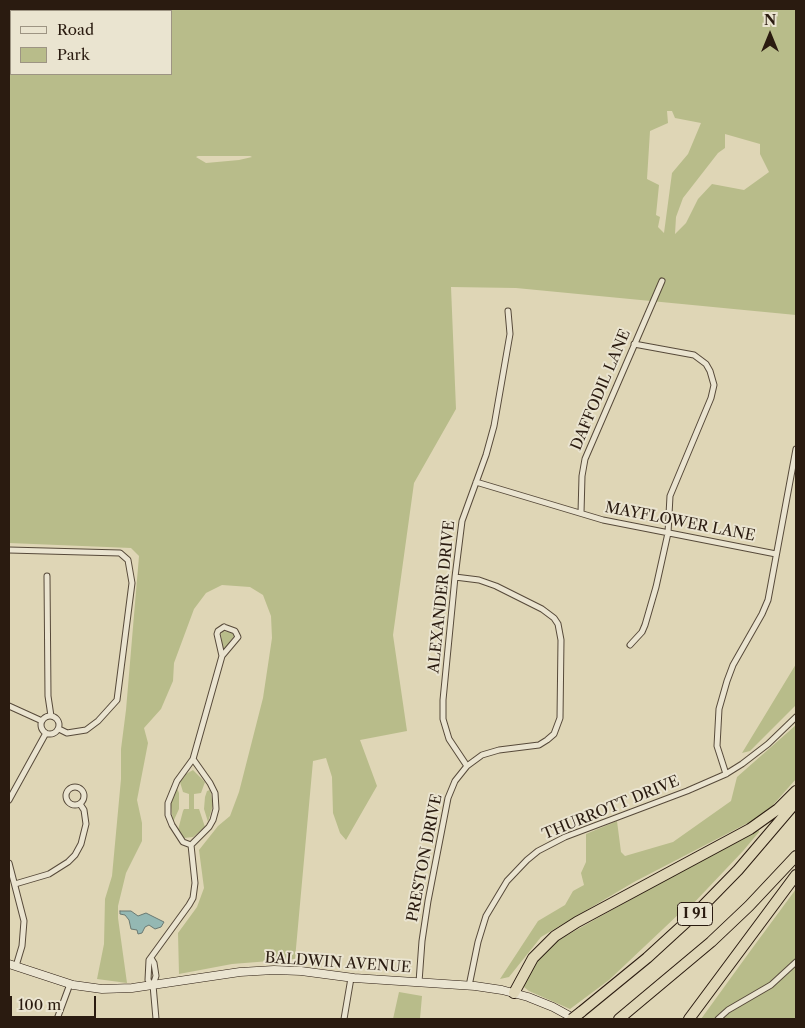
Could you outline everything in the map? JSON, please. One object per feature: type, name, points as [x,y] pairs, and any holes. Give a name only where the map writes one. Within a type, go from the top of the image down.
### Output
[{"type":"highway","points":[[514,993],[533,958],[555,936],[577,922],[750,829],[778,809],[796,791]]},
{"type":"highway","name":"I 91","points":[[576,1017],[690,919],[738,870],[796,802]]},
{"type":"highway","name":"I 91","points":[[619,1019],[711,942],[796,856]]},
{"type":"highway","points":[[689,1019],[796,875]]},
{"type":"street","name":"DAFFODIL LANE","points":[[581,513],[582,476],[585,459],[662,281]]},
{"type":"street","name":"ALEXANDER DRIVE","points":[[467,766],[449,739],[443,719],[454,577],[462,521],[494,426],[510,334],[508,311]]},
{"type":"street","points":[[630,645],[642,632],[656,587],[668,533],[670,496],[713,391],[713,377],[706,364],[694,355],[634,344]]},
{"type":"street","points":[[726,774],[717,746],[717,724],[722,695],[733,666],[765,608],[796,449]]},
{"type":"street","name":"MAYFLOWER LANE","points":[[476,482],[604,520],[776,554]]},
{"type":"street","points":[[9,550],[120,553],[128,560],[132,583],[117,700],[98,722],[86,730],[67,733],[59,729]]},
{"type":"street","points":[[47,576],[48,696],[51,716]]},
{"type":"street","name":"PRESTON DRIVE","points":[[419,982],[424,919],[448,798],[455,781],[474,760],[490,752],[539,744],[554,734],[560,718],[561,640],[558,624],[554,618],[542,609],[488,582],[454,577]]},
{"type":"street","points":[[191,845],[183,842],[174,830],[168,809],[173,788],[193,759],[222,656],[238,637],[235,630],[226,627],[220,628],[217,632],[222,656]]},
{"type":"street","points":[[9,706],[42,721]]},
{"type":"street","points":[[47,716],[51,716],[59,722],[59,729],[55,733],[46,733],[42,730],[42,721],[47,716]]},
{"type":"street","name":"THURROTT DRIVE","points":[[469,986],[478,942],[486,916],[507,881],[527,860],[538,851],[565,837],[687,791],[726,774],[756,754],[796,717]]},
{"type":"street","points":[[9,800],[46,733]]},
{"type":"street","points":[[191,845],[210,826],[216,809],[214,793],[210,783],[193,759]]},
{"type":"street","points":[[14,884],[49,874],[68,862],[81,844],[84,835],[86,816],[80,804]]},
{"type":"street","points":[[156,1019],[152,985],[156,976],[154,963],[151,958],[192,898],[195,878],[191,845]]},
{"type":"street","points":[[9,863],[24,921],[22,946],[12,965]]},
{"type":"street","points":[[718,1019],[728,1010],[771,984],[796,962]]},
{"type":"street","name":"BALDWIN AVENUE","points":[[12,965],[70,984],[94,989],[152,985],[257,970],[300,971],[351,978],[469,986],[514,993],[576,1017]]},
{"type":"street","points":[[344,1019],[351,978]]},
{"type":"street","points":[[57,1019],[70,984]]},
{"type":"green space","points":[[9,9],[796,9],[796,315],[516,288],[451,287],[456,409],[414,483],[393,635],[407,731],[360,740],[377,786],[346,840],[340,833],[333,813],[332,777],[326,758],[313,761],[295,959],[232,964],[179,974],[178,933],[197,907],[204,888],[199,850],[218,826],[230,816],[239,792],[263,698],[272,638],[271,616],[263,595],[250,587],[222,585],[206,593],[194,609],[174,663],[173,681],[161,709],[144,728],[148,743],[137,800],[142,823],[142,841],[126,873],[118,906],[127,983],[97,979],[104,944],[105,899],[112,876],[121,779],[121,749],[139,556],[131,548],[9,543]],"holes":[[[667,111],[672,111],[675,118],[701,123],[688,154],[672,173],[664,233],[658,227],[660,217],[656,215],[659,185],[647,179],[650,131],[668,123]],[[725,134],[760,144],[760,154],[769,172],[744,190],[712,184],[698,199],[686,223],[675,234],[676,217],[683,198],[718,153],[725,148]],[[250,156],[252,157],[206,163],[196,157]]]},
{"type":"green space","points":[[223,631],[233,633],[234,636],[223,651],[221,634]]},
{"type":"green space","points":[[796,664],[796,705],[750,751],[742,753]]},
{"type":"green space","points":[[796,725],[796,779],[765,814],[634,882],[541,937],[509,977],[500,979],[538,921],[565,905],[573,891],[584,885],[581,873],[586,862],[586,834],[617,821],[621,852],[625,856],[673,842],[731,801],[737,777]]},
{"type":"green space","points":[[193,770],[205,782],[201,793],[194,794],[194,809],[199,809],[205,827],[193,837],[184,838],[178,830],[184,809],[189,809],[189,794],[183,792],[180,782],[186,774]]},
{"type":"green space","points":[[177,788],[179,793],[179,809],[173,822],[171,805],[172,797]]},
{"type":"green space","points":[[210,790],[213,805],[208,822],[204,809],[205,797],[207,791]]},
{"type":"green space","points":[[758,828],[759,832],[743,851],[690,907],[681,912],[609,980],[570,1009],[524,987],[525,978],[544,952],[555,942]]},
{"type":"green space","points":[[796,889],[796,1019],[701,1019],[751,950]]},
{"type":"green space","points":[[399,992],[422,996],[420,1019],[393,1019]]},
{"type":"water","points":[[120,911],[131,911],[138,916],[146,913],[164,922],[161,927],[155,929],[149,925],[145,927],[142,933],[138,934],[137,930],[131,929],[129,920],[125,915],[120,914]]}]
